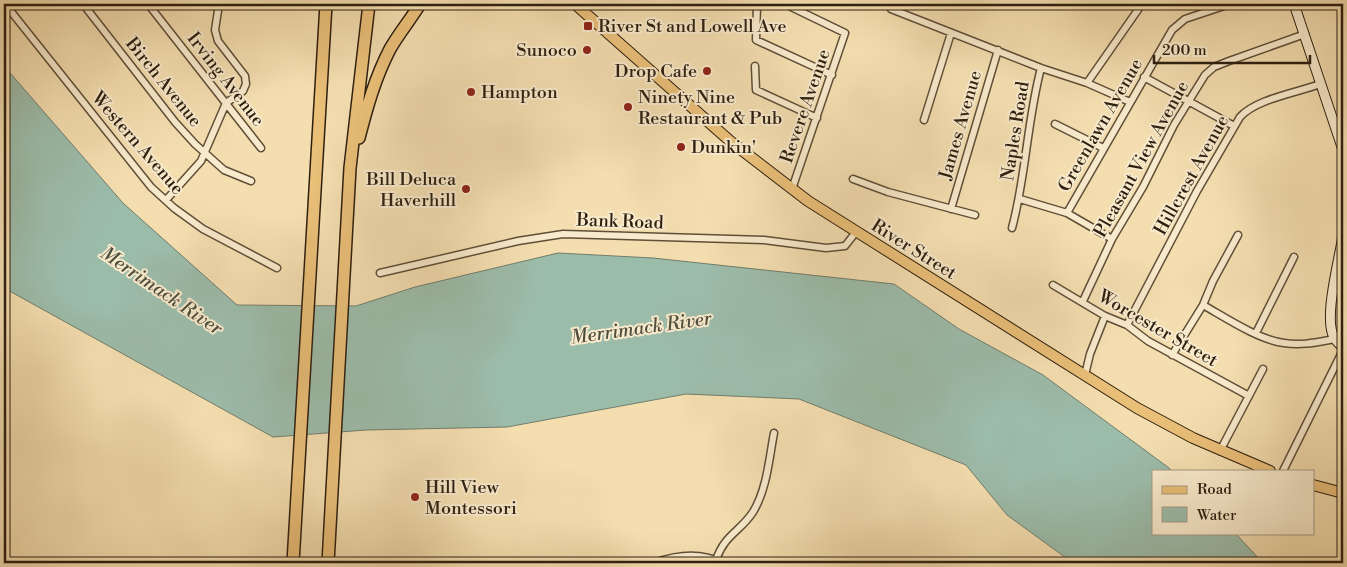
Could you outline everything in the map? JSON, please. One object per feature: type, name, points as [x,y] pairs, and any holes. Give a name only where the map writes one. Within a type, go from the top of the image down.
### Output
[{"type":"highway","points":[[293,563],[326,4]]},
{"type":"highway","points":[[328,563],[350,168],[369,4]]},
{"type":"highway","points":[[350,168],[366,110],[380,70],[391,48],[420,4]]},
{"type":"main road","name":"River Street","points":[[575,4],[730,141],[792,189],[856,232],[1166,425],[1220,451],[1268,470]]},
{"type":"main road","points":[[1314,485],[1343,492]]},
{"type":"street","name":"Western Avenue","points":[[5,4],[132,164],[166,200],[203,229],[277,268]]},
{"type":"street","name":"Birch Avenue","points":[[83,4],[175,122],[224,170],[251,181]]},
{"type":"street","name":"Irving Avenue","points":[[148,4],[260,148]]},
{"type":"street","points":[[166,200],[191,174],[205,153],[226,103],[242,91],[246,84],[244,76],[218,41],[215,30],[219,4]]},
{"type":"street","points":[[757,4],[756,40],[832,75]]},
{"type":"street","name":"Revere Avenue","points":[[786,4],[845,33],[792,189]]},
{"type":"street","points":[[1087,83],[1142,4]]},
{"type":"street","name":"Greenlawn Avenue","points":[[1067,213],[1172,30],[1179,23],[1230,4]]},
{"type":"street","points":[[1294,4],[1343,150]]},
{"type":"street","points":[[891,9],[1041,68],[1087,83],[1130,102]]},
{"type":"street","points":[[924,120],[951,33]]},
{"type":"street","name":"Pleasant View Avenue","points":[[1082,301],[1112,240],[1143,187],[1187,100],[1205,74],[1214,67],[1305,34]]},
{"type":"street","name":"James Avenue","points":[[951,209],[998,50]]},
{"type":"street","points":[[756,66],[756,90],[817,118]]},
{"type":"street","name":"Naples Road","points":[[1012,228],[1020,199],[1036,87],[1041,68]]},
{"type":"street","points":[[1144,77],[1234,126]]},
{"type":"street","name":"Hillcrest Avenue","points":[[1127,325],[1234,126],[1246,110],[1320,84]]},
{"type":"street","points":[[1055,124],[1103,148]]},
{"type":"street","points":[[853,179],[888,192],[975,215]]},
{"type":"street","points":[[1020,199],[1067,213],[1112,240]]},
{"type":"street","name":"Bank Road","points":[[380,273],[518,241],[563,234],[764,240],[826,248],[845,246],[856,232]]},
{"type":"street","points":[[1172,355],[1204,305],[1213,281],[1238,235]]},
{"type":"street","points":[[1283,470],[1343,349],[1334,339],[1331,322],[1339,283],[1343,235]]},
{"type":"street","points":[[1256,333],[1294,258]]},
{"type":"street","name":"Worcester Street","points":[[1053,285],[1106,316],[1127,325],[1148,341],[1172,355],[1249,396]]},
{"type":"street","points":[[1204,305],[1256,333],[1282,343],[1307,344],[1334,339]]},
{"type":"street","points":[[1085,375],[1093,347],[1106,316]]},
{"type":"street","points":[[1220,451],[1263,369]]},
{"type":"street","points":[[716,560],[721,545],[744,524],[762,497],[774,433]]},
{"type":"street","points":[[654,563],[672,557],[688,556],[716,560],[722,563]]},
{"type":"water","name":"Merrimack River","points":[[4,66],[123,203],[237,305],[356,306],[415,287],[558,253],[653,258],[894,284],[959,329],[1043,375],[1169,468],[1171,470],[1152,470],[1152,534],[1236,534],[1263,563],[1073,563],[1007,515],[966,465],[799,399],[686,394],[507,427],[366,430],[273,437],[4,288]]},
{"type":"place","name":"River St and Lowell Ave","points":[[588,26]]},
{"type":"place","name":"Sunoco","points":[[587,50]]},
{"type":"place","name":"Drop Cafe","points":[[707,71]]},
{"type":"place","name":"Hampton","points":[[471,92]]},
{"type":"place","name":"Ninety Nine Restaurant & Pub","points":[[628,107]]},
{"type":"place","name":"Dunkin'","points":[[681,147]]},
{"type":"place","name":"Bill Deluca Haverhill","points":[[466,189]]},
{"type":"place","name":"Hill View Montessori","points":[[415,497]]}]
